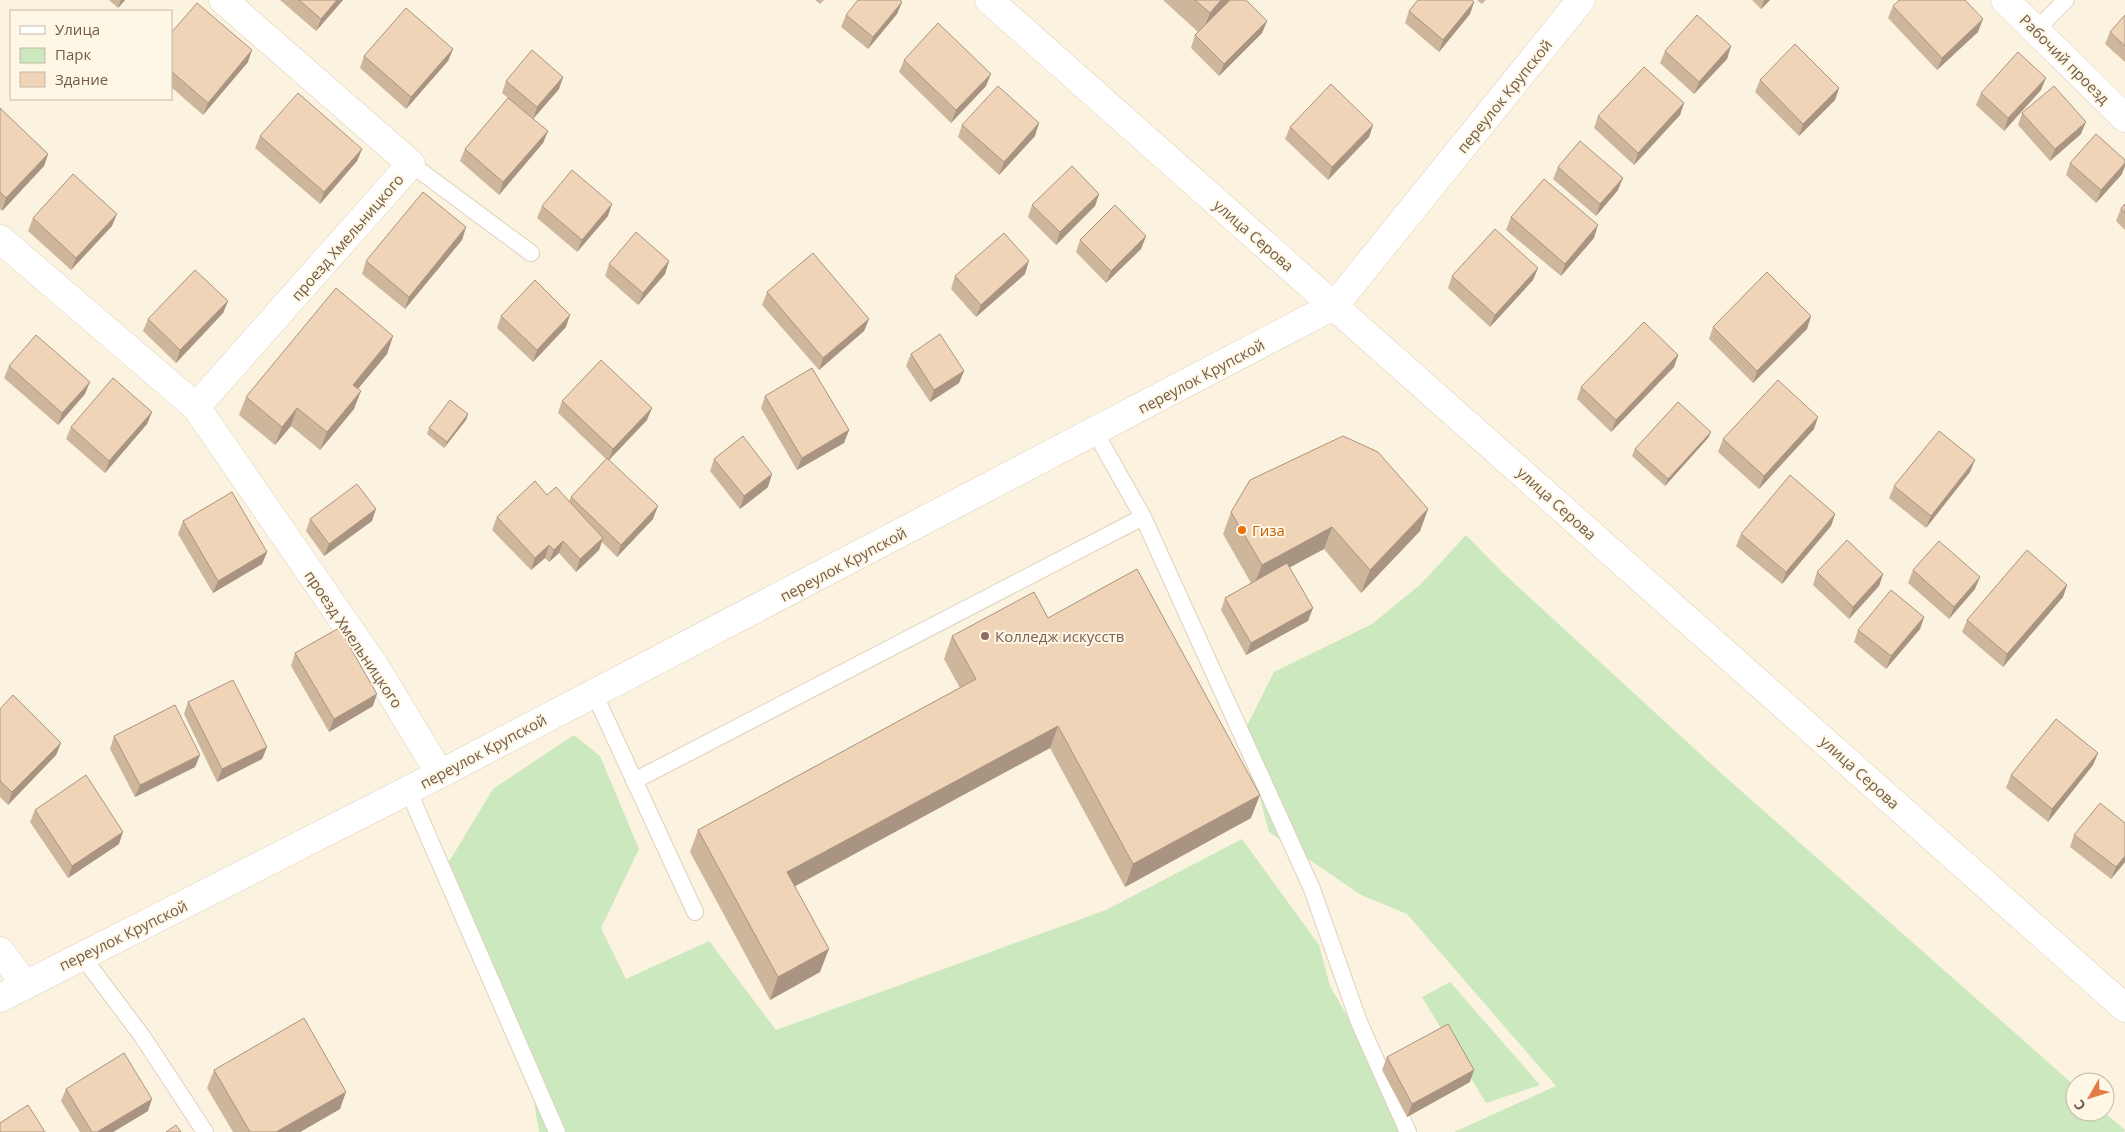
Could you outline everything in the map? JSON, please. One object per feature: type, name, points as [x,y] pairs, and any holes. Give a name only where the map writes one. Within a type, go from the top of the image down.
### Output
[{"type":"street","name":"проезд Хмельницкого","points":[[196,407],[411,164],[223,0]]},
{"type":"street","name":"улица Серова","points":[[988,0],[1335,305],[2125,1008]]},
{"type":"street","name":"переулок Крупской","points":[[0,998],[440,774],[1335,305],[1581,0]]},
{"type":"street","name":"Рабочий проезд","points":[[2005,0],[2125,118]]},
{"type":"street","name":"проезд Хмельницкого","points":[[0,238],[196,407],[376,668],[440,774]]},
{"type":"street","points":[[0,951],[25,984]]},
{"type":"lane","points":[[2036,30],[2066,0]]},
{"type":"lane","points":[[411,164],[531,253]]},
{"type":"lane","points":[[1095,432],[1143,517],[1312,889],[1359,1022],[1408,1132]]},
{"type":"lane","points":[[634,781],[1143,517]]},
{"type":"lane","points":[[594,693],[695,912]]},
{"type":"lane","points":[[408,790],[557,1132]]},
{"type":"lane","points":[[82,956],[142,1036],[205,1132]]},
{"type":"green space","points":[[1466,535],[1502,572],[1722,774],[2065,1077],[2065,1122],[2115,1121],[2125,1130],[2124,1132],[1454,1132],[1556,1086],[1407,914],[1361,895],[1269,832],[1243,734],[1274,672],[1372,624],[1421,584]]},
{"type":"green space","points":[[574,735],[600,756],[639,849],[601,928],[626,979],[709,941],[776,1030],[1106,910],[1242,839],[1319,945],[1330,986],[1414,1132],[539,1132],[532,1090],[447,865],[493,789]]},
{"type":"green space","points":[[1450,982],[1540,1085],[1486,1103],[1422,997]]},
{"type":"building","points":[[299,0],[337,0],[321,19]]},
{"type":"building","points":[[858,0],[900,0],[902,2],[873,37],[846,15]]},
{"type":"building","points":[[1195,0],[1221,0],[1210,13]]},
{"type":"building","points":[[1230,0],[1246,0],[1267,21],[1224,64],[1195,35]]},
{"type":"building","points":[[1418,0],[1472,0],[1474,2],[1443,40],[1409,11]]},
{"type":"building","points":[[1899,0],[1965,0],[1983,19],[1942,58],[1893,6]]},
{"type":"building","points":[[197,3],[252,50],[208,103],[172,72],[172,32]]},
{"type":"building","points":[[406,8],[453,49],[411,97],[364,56]]},
{"type":"building","points":[[1697,15],[1731,46],[1699,82],[1665,51]]},
{"type":"building","points":[[2125,15],[2125,46],[2110,32]]},
{"type":"building","points":[[938,23],[991,74],[956,110],[904,60]]},
{"type":"building","points":[[1795,44],[1839,88],[1803,124],[1760,80]]},
{"type":"building","points":[[532,50],[563,77],[537,107],[506,81]]},
{"type":"building","points":[[2018,52],[2046,78],[2008,118],[1981,93]]},
{"type":"building","points":[[1644,67],[1684,103],[1638,153],[1598,116]]},
{"type":"building","points":[[1331,84],[1373,125],[1332,167],[1290,127]]},
{"type":"building","points":[[998,86],[1039,123],[1004,162],[962,125]]},
{"type":"building","points":[[2054,86],[2086,122],[2055,149],[2022,113]]},
{"type":"building","points":[[298,93],[362,149],[324,192],[260,136]]},
{"type":"building","points":[[508,98],[548,131],[503,182],[465,149]]},
{"type":"building","points":[[0,108],[48,154],[6,198],[0,192]]},
{"type":"building","points":[[2096,134],[2125,160],[2125,163],[2101,190],[2070,163]]},
{"type":"building","points":[[1580,141],[1623,178],[1600,204],[1558,167]]},
{"type":"building","points":[[1072,166],[1099,194],[1060,232],[1032,205]]},
{"type":"building","points":[[572,170],[612,204],[582,240],[542,206]]},
{"type":"building","points":[[73,174],[117,214],[76,258],[33,218]]},
{"type":"building","points":[[1544,179],[1598,225],[1565,264],[1511,217]]},
{"type":"building","points":[[423,192],[466,227],[409,297],[366,261]]},
{"type":"building","points":[[2125,204],[2125,213],[2121,208]]},
{"type":"building","points":[[1115,205],[1146,236],[1111,271],[1080,240]]},
{"type":"building","points":[[1495,229],[1538,268],[1495,315],[1452,276]]},
{"type":"building","points":[[636,232],[669,261],[643,293],[609,264]]},
{"type":"building","points":[[1004,233],[1029,261],[981,305],[955,276]]},
{"type":"building","points":[[813,253],[869,319],[823,358],[767,292]]},
{"type":"building","points":[[195,270],[228,301],[180,350],[148,319]]},
{"type":"building","points":[[1767,272],[1811,316],[1757,371],[1713,327]]},
{"type":"building","points":[[535,280],[570,315],[537,350],[501,316]]},
{"type":"building","points":[[336,288],[393,336],[353,385],[361,391],[327,432],[297,408],[282,427],[246,397]]},
{"type":"building","points":[[1644,322],[1678,355],[1616,420],[1581,387]]},
{"type":"building","points":[[940,334],[964,371],[934,390],[911,354]]},
{"type":"building","points":[[36,335],[90,382],[62,413],[9,366]]},
{"type":"building","points":[[601,360],[652,408],[613,449],[562,401]]},
{"type":"building","points":[[812,368],[849,430],[802,458],[765,396]]},
{"type":"building","points":[[113,378],[152,412],[109,461],[71,427]]},
{"type":"building","points":[[1778,380],[1818,417],[1764,476],[1723,439]]},
{"type":"building","points":[[450,400],[468,414],[447,442],[429,428]]},
{"type":"building","points":[[1678,402],[1711,432],[1668,479],[1635,449]]},
{"type":"building","points":[[1939,431],[1975,460],[1931,516],[1894,486]]},
{"type":"building","points":[[743,436],[772,474],[744,496],[714,459]]},
{"type":"building","points":[[1343,436],[1378,452],[1428,509],[1370,570],[1332,527],[1262,565],[1231,512],[1250,480]]},
{"type":"building","points":[[607,458],[658,506],[621,545],[571,497]]},
{"type":"building","points":[[1790,475],[1835,514],[1786,572],[1741,534]]},
{"type":"building","points":[[535,481],[547,495],[556,487],[603,538],[580,559],[563,541],[554,550],[549,545],[535,558],[497,517]]},
{"type":"building","points":[[357,484],[376,509],[329,544],[310,519]]},
{"type":"building","points":[[232,492],[267,552],[218,581],[183,521]]},
{"type":"building","points":[[1847,540],[1883,574],[1853,607],[1817,572]]},
{"type":"building","points":[[1939,541],[1980,577],[1954,607],[1913,570]]},
{"type":"building","points":[[2027,550],[2067,585],[2007,654],[1967,620]]},
{"type":"building","points":[[1287,563],[1313,608],[1251,643],[1225,598]]},
{"type":"building","points":[[1137,569],[1260,795],[1133,864],[1058,726],[787,872],[829,949],[778,977],[698,830],[976,679],[952,636],[1034,592],[1048,618]]},
{"type":"building","points":[[1891,590],[1924,617],[1891,656],[1858,630]]},
{"type":"building","points":[[339,628],[377,694],[334,719],[295,653]]},
{"type":"building","points":[[233,680],[267,747],[222,769],[188,702]]},
{"type":"building","points":[[13,695],[61,743],[12,792],[0,781],[0,709]]},
{"type":"building","points":[[175,705],[200,755],[140,785],[114,736]]},
{"type":"building","points":[[2056,719],[2098,753],[2052,809],[2011,775]]},
{"type":"building","points":[[86,775],[123,832],[72,866],[35,810]]},
{"type":"building","points":[[2100,803],[2125,823],[2125,856],[2116,867],[2074,835]]},
{"type":"building","points":[[304,1018],[346,1092],[276,1132],[250,1132],[214,1070]]},
{"type":"building","points":[[1448,1024],[1474,1070],[1412,1104],[1387,1057]]},
{"type":"building","points":[[124,1053],[152,1099],[97,1132],[92,1132],[66,1089]]},
{"type":"building","points":[[28,1105],[45,1132],[0,1132],[0,1123]]},
{"type":"building","points":[[176,1125],[181,1132],[166,1132]]},
{"type":"place","name":"Гиза","points":[[1242,530]]},
{"type":"place","name":"Колледж искусств","points":[[985,636]]}]
